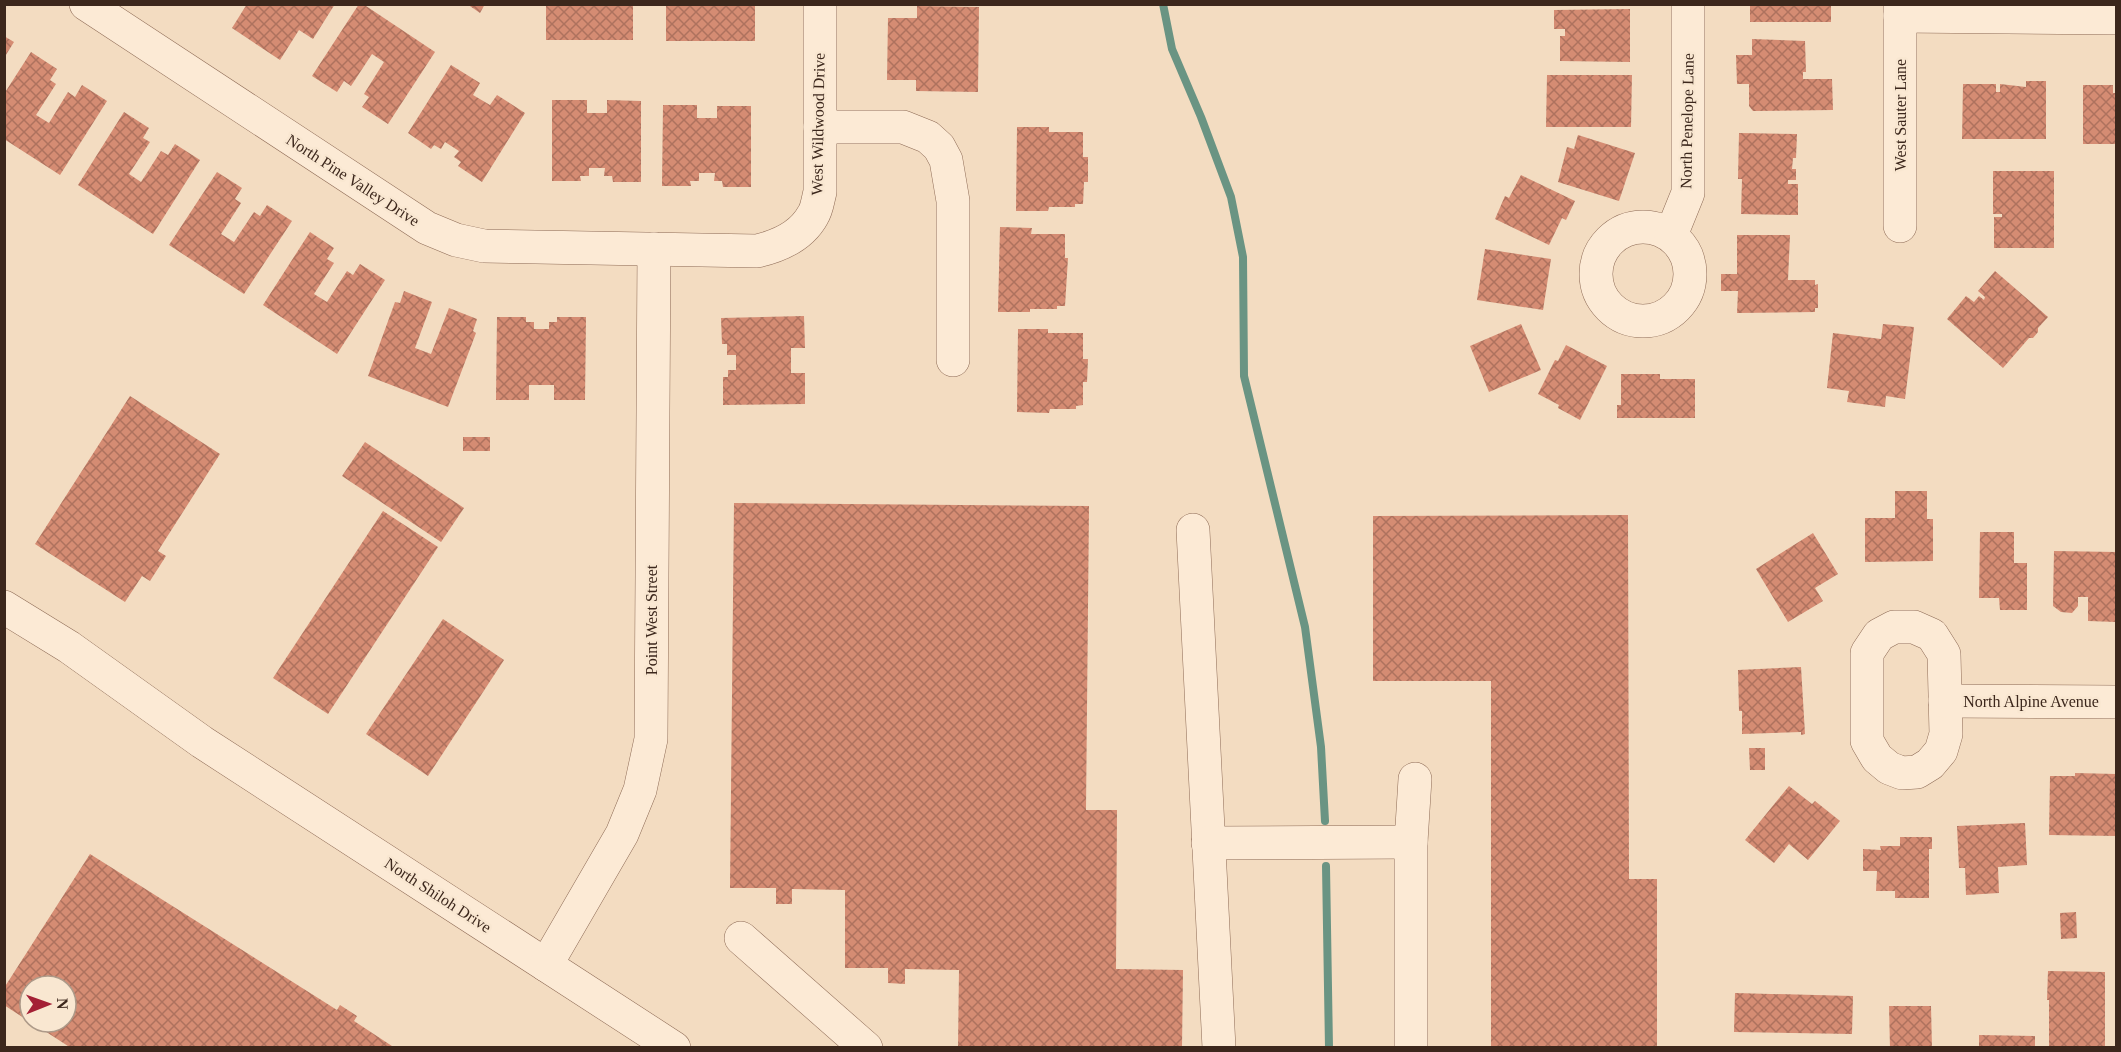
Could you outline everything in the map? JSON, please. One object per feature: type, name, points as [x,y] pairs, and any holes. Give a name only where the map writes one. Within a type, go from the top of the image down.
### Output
[{"type":"street","name":"North Pine Valley Drive","points":[[86,4],[427,228],[456,240],[484,246],[654,249]]},
{"type":"street","name":"West Wildwood Drive","points":[[654,249],[757,251],[778,246],[799,233],[813,215],[820,192],[820,4]]},
{"type":"street","name":"North Penelope Lane","points":[[1671,235],[1688,192],[1688,4]]},
{"type":"street","points":[[1900,10],[2116,18]]},
{"type":"street","name":"West Sauter Lane","points":[[1900,10],[1900,226]]},
{"type":"street","points":[[820,127],[903,127],[928,137],[939,147],[948,170],[952,201],[953,360]]},
{"type":"street","name":"Point West Street","points":[[546,965],[622,834],[640,790],[651,739],[654,249]]},
{"type":"street","points":[[1193,530],[1218,1047]]},
{"type":"street","name":"North Shiloh Drive","points":[[4,607],[69,647],[202,742],[674,1047]]},
{"type":"street","name":"North Alpine Avenue","points":[[1945,701],[2116,702]]},
{"type":"street","points":[[1411,1047],[1411,842],[1415,779]]},
{"type":"street","points":[[1208,843],[1411,842]]},
{"type":"street","points":[[741,938],[866,1047]]},
{"type":"building","points":[[247,4],[335,4],[313,39],[299,30],[280,60],[232,28]]},
{"type":"building","points":[[359,4],[363,4],[435,52],[388,124],[362,107],[369,97],[364,94],[384,62],[372,54],[351,86],[344,81],[337,92],[312,76]]},
{"type":"building","points":[[467,4],[485,4],[480,13]]},
{"type":"building","points":[[546,4],[633,4],[633,40],[546,40]]},
{"type":"building","points":[[666,4],[755,4],[755,41],[666,41]]},
{"type":"building","points":[[1750,5],[1831,5],[1831,22],[1750,22]]},
{"type":"building","points":[[917,6],[979,7],[978,92],[916,91],[916,80],[887,80],[888,18],[917,18]]},
{"type":"building","points":[[1630,9],[1630,62],[1560,61],[1560,36],[1565,36],[1565,29],[1554,29],[1554,10]]},
{"type":"building","points":[[4,36],[14,42],[4,58]]},
{"type":"building","points":[[1752,39],[1805,41],[1806,72],[1803,72],[1803,79],[1832,79],[1833,110],[1753,111],[1749,106],[1749,84],[1737,84],[1736,55],[1752,55]]},
{"type":"building","points":[[31,52],[57,69],[50,80],[56,84],[36,115],[49,123],[68,92],[75,97],[82,85],[107,101],[60,175],[4,139],[4,94]]},
{"type":"building","points":[[451,65],[480,83],[473,95],[490,105],[497,95],[525,113],[482,182],[458,166],[461,162],[454,157],[459,151],[445,142],[441,149],[434,145],[431,149],[408,133]]},
{"type":"building","points":[[1547,75],[1632,75],[1631,127],[1546,127]]},
{"type":"building","points":[[2026,81],[2046,81],[2046,139],[1962,139],[1963,84],[1996,84],[1996,92],[2000,92],[2000,84],[2026,87]]},
{"type":"building","points":[[2083,85],[2113,85],[2113,93],[2116,93],[2116,144],[2083,144]]},
{"type":"building","points":[[552,100],[587,100],[587,113],[607,113],[607,100],[641,101],[641,182],[613,182],[612,176],[604,176],[605,168],[589,168],[589,176],[580,176],[581,181],[552,181]]},
{"type":"building","points":[[663,105],[697,105],[697,118],[717,118],[717,106],[751,106],[751,187],[723,187],[722,181],[714,181],[715,173],[699,173],[699,181],[690,181],[691,186],[662,186]]},
{"type":"building","points":[[124,112],[149,128],[143,138],[150,142],[129,174],[141,182],[161,151],[168,155],[175,144],[200,160],[153,234],[78,185]]},
{"type":"building","points":[[1017,127],[1049,127],[1049,132],[1083,132],[1083,157],[1088,157],[1088,182],[1084,182],[1083,204],[1075,204],[1075,207],[1049,207],[1048,211],[1016,211]]},
{"type":"building","points":[[1739,133],[1797,134],[1796,158],[1793,158],[1792,169],[1796,169],[1796,180],[1788,180],[1788,184],[1798,184],[1798,215],[1741,214],[1742,179],[1738,179]]},
{"type":"building","points":[[1578,135],[1635,153],[1619,201],[1558,182],[1567,147],[1574,149]]},
{"type":"building","points":[[1993,171],[2054,171],[2054,248],[1994,248],[1994,217],[2002,217],[2002,214],[1993,214]]},
{"type":"building","points":[[217,172],[242,188],[235,199],[241,203],[221,234],[234,242],[254,212],[260,216],[267,205],[292,221],[244,294],[169,245]]},
{"type":"building","points":[[1521,175],[1575,201],[1566,220],[1562,218],[1549,245],[1495,219],[1505,196],[1509,198]]},
{"type":"building","points":[[1000,227],[1032,228],[1031,234],[1065,234],[1065,258],[1068,258],[1065,306],[1057,306],[1057,309],[1030,309],[1030,312],[998,312]]},
{"type":"building","points":[[310,232],[334,248],[327,259],[334,263],[314,294],[327,302],[347,271],[353,275],[360,264],[385,280],[337,354],[263,305]]},
{"type":"building","points":[[1737,235],[1790,235],[1788,280],[1815,280],[1815,285],[1818,284],[1818,308],[1815,308],[1815,312],[1737,313],[1738,291],[1721,291],[1721,274],[1737,274]]},
{"type":"building","points":[[1485,249],[1551,259],[1543,310],[1477,300]]},
{"type":"building","points":[[1995,271],[2048,317],[2033,338],[2029,338],[2003,368],[1947,319],[1966,296],[1974,302],[1979,296],[1984,300],[1985,297],[1978,291]]},
{"type":"building","points":[[404,291],[432,302],[415,348],[431,354],[449,308],[477,319],[473,331],[476,333],[448,407],[368,376],[395,302],[400,303]]},
{"type":"building","points":[[804,316],[805,348],[791,348],[791,373],[805,373],[805,404],[723,405],[723,377],[728,377],[728,370],[736,370],[736,355],[727,355],[727,344],[722,344],[721,318]]},
{"type":"building","points":[[497,317],[526,317],[526,322],[534,322],[534,329],[549,329],[549,322],[557,322],[557,317],[586,317],[585,400],[554,400],[554,385],[529,385],[529,400],[496,400]]},
{"type":"building","points":[[1521,324],[1541,370],[1489,392],[1470,346]]},
{"type":"building","points":[[1883,324],[1914,327],[1905,399],[1886,396],[1885,407],[1847,402],[1849,391],[1827,388],[1833,333],[1881,339]]},
{"type":"building","points":[[1018,329],[1048,329],[1048,333],[1083,333],[1083,359],[1088,359],[1087,382],[1083,382],[1083,405],[1076,406],[1076,409],[1050,409],[1049,413],[1017,412]]},
{"type":"building","points":[[1566,345],[1607,366],[1580,420],[1538,394],[1555,360],[1558,361]]},
{"type":"building","points":[[1621,374],[1660,374],[1660,379],[1695,379],[1695,418],[1617,418],[1617,405],[1621,405]]},
{"type":"building","points":[[130,396],[220,454],[158,551],[166,556],[150,581],[142,576],[125,602],[35,544]]},
{"type":"building","points":[[463,437],[490,437],[490,451],[463,451]]},
{"type":"building","points":[[365,442],[464,508],[441,542],[342,476]]},
{"type":"building","points":[[1895,491],[1927,491],[1927,519],[1933,519],[1933,561],[1865,562],[1865,518],[1895,518]]},
{"type":"building","points":[[734,503],[1089,506],[1086,810],[1117,810],[1116,969],[1183,970],[1182,1048],[958,1048],[959,970],[905,969],[905,984],[888,983],[888,968],[845,968],[845,890],[792,889],[792,904],[776,904],[776,888],[730,888]]},
{"type":"building","points":[[383,511],[438,547],[328,714],[273,678]]},
{"type":"building","points":[[1628,515],[1629,879],[1657,879],[1657,1048],[1491,1048],[1491,681],[1373,681],[1373,516]]},
{"type":"building","points":[[1980,532],[2014,532],[2014,563],[2027,563],[2027,610],[2000,610],[1999,598],[1979,598]]},
{"type":"building","points":[[1813,533],[1838,574],[1815,588],[1823,601],[1788,622],[1756,569]]},
{"type":"building","points":[[2054,551],[2116,552],[2116,622],[2088,621],[2088,597],[2078,597],[2078,606],[2072,613],[2061,612],[2053,606]]},
{"type":"building","points":[[443,619],[504,660],[428,776],[366,734]]},
{"type":"building","points":[[1801,667],[1805,734],[1801,735],[1801,732],[1742,734],[1738,670]]},
{"type":"building","points":[[1749,748],[1765,748],[1765,770],[1750,770]]},
{"type":"building","points":[[2075,773],[2116,774],[2116,836],[2049,835],[2050,776],[2075,776]]},
{"type":"building","points":[[1789,786],[1812,804],[1815,801],[1840,821],[1808,860],[1789,844],[1774,863],[1745,840]]},
{"type":"building","points":[[2025,823],[2027,865],[1998,867],[1999,893],[1966,895],[1965,868],[1959,868],[1957,826]]},
{"type":"building","points":[[1900,837],[1932,837],[1932,849],[1929,849],[1929,898],[1895,898],[1895,891],[1876,891],[1877,871],[1863,871],[1863,849],[1881,850],[1880,846],[1900,846]]},
{"type":"building","points":[[90,854],[337,1010],[340,1005],[357,1016],[354,1021],[395,1048],[71,1048],[49,1034],[78,1034],[78,974],[18,974],[18,1014],[4,1005],[4,988]]},
{"type":"building","points":[[2076,912],[2077,938],[2061,939],[2060,913]]},
{"type":"building","points":[[2048,971],[2105,972],[2105,1048],[2049,1048]]},
{"type":"building","points":[[1735,993],[1853,996],[1852,1034],[1734,1032]]},
{"type":"building","points":[[1889,1006],[1931,1006],[1932,1048],[1890,1048]]},
{"type":"building","points":[[1979,1035],[2035,1036],[2035,1048],[1979,1048]]},
{"type":"waterway","points":[[1163,4],[1172,49],[1231,197],[1243,257],[1244,376],[1305,627],[1321,747],[1325,821]]},
{"type":"waterway","points":[[1326,866],[1329,1048]]}]
